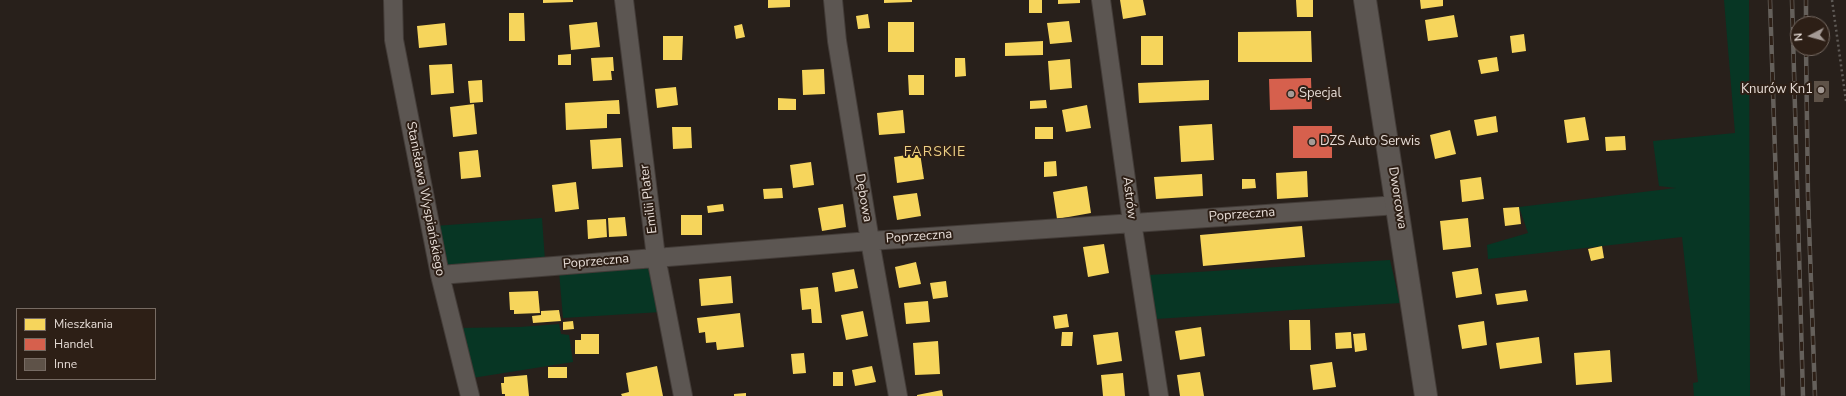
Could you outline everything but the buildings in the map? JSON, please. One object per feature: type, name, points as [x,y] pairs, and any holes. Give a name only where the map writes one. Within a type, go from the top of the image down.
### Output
[{"type":"main road","name":"Dworcowa","points":[[1365,0],[1398,206],[1426,396]]},
{"type":"street","name":"Stanisława Wyspiańskiego","points":[[393,0],[394,40],[440,275],[470,396]]},
{"type":"street","name":"Emilii Plater","points":[[624,0],[656,257],[683,396]]},
{"type":"street","name":"Dębowa","points":[[833,0],[836,41],[898,396]]},
{"type":"street","name":"Astrów","points":[[1101,0],[1132,222],[1159,396]]},
{"type":"street","name":"Poprzeczna","points":[[440,275],[870,240],[1398,206]]},
{"type":"path","points":[[1832,0],[1846,101]]},
{"type":"green space","points":[[1724,0],[1749,0],[1750,396],[1694,396],[1693,383],[1698,382],[1682,237],[1488,259],[1487,245],[1528,233],[1519,207],[1676,188],[1659,186],[1653,141],[1735,133]]},
{"type":"green space","points":[[542,218],[545,261],[442,270],[435,226]]},
{"type":"green space","points":[[1390,260],[1400,303],[1156,319],[1149,275]]},
{"type":"green space","points":[[644,266],[652,269],[661,312],[563,318],[559,272]]},
{"type":"green space","points":[[559,324],[561,334],[569,335],[573,362],[466,379],[459,328],[520,327]]},
{"type":"railway","points":[[1770,0],[1783,396]]},
{"type":"railway","points":[[1792,0],[1803,396]]},
{"type":"railway","points":[[1806,0],[1806,16]]},
{"type":"railway","points":[[1806,56],[1808,196],[1815,396]]},
{"type":"place","name":"Knurów Kn1","points":[[1821,90]]},
{"type":"place","name":"Specjal","points":[[1291,94]]},
{"type":"place","name":"DZS Auto Serwis","points":[[1312,142]]},
{"type":"district","name":"FARSKIE","points":[[935,153]]}]
